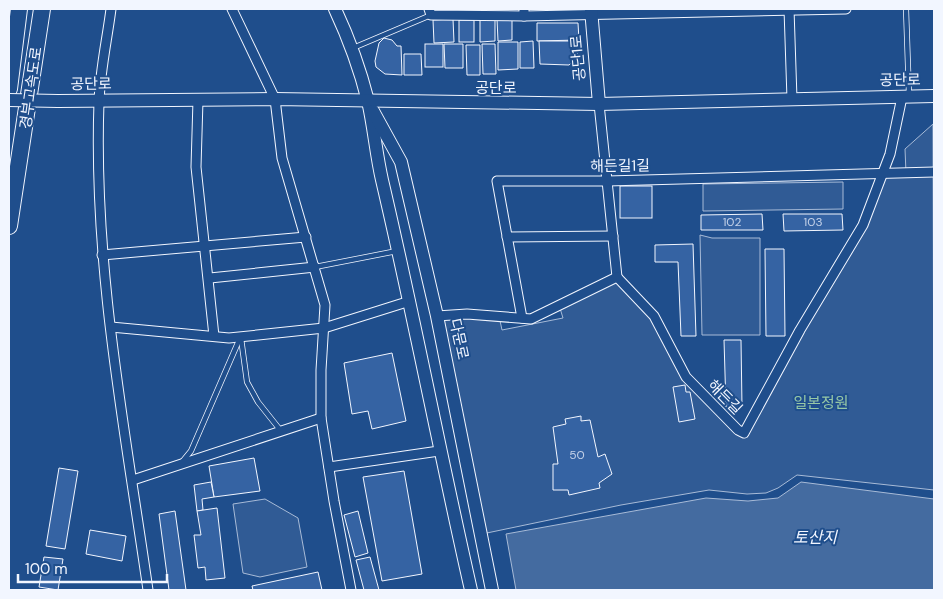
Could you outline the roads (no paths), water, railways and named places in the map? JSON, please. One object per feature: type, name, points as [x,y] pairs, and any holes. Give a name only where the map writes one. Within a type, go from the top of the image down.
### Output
[{"type":"highway","name":"경부고속도로","points":[[9,89],[19,9]]},
{"type":"highway","name":"경부고속도로","points":[[9,226],[42,9]]},
{"type":"main road","name":"다문로","points":[[335,9],[353,48],[368,102],[381,175],[410,301],[439,451],[471,590]]},
{"type":"main road","name":"공단1로","points":[[591,11],[599,104]]},
{"type":"main road","name":"공단로","points":[[9,100],[275,99],[368,102],[599,104],[934,96]]},
{"type":"main road","name":"다문로","points":[[368,102],[401,162],[437,316],[492,590]]},
{"type":"street","points":[[111,9],[99,100],[98,177],[102,255],[148,590]]},
{"type":"street","points":[[232,9],[275,99],[282,158],[325,304],[321,370],[321,418],[351,590]]},
{"type":"street","points":[[430,12],[846,9]]},
{"type":"street","points":[[789,10],[792,99]]},
{"type":"street","name":"해든길","points":[[616,277],[654,316],[686,377],[744,434],[800,330],[864,225],[890,154],[906,96]]},
{"type":"street","points":[[198,100],[196,167],[210,278],[214,336]]},
{"type":"street","points":[[437,316],[466,314],[531,319],[616,277],[599,104]]},
{"type":"street","name":"해든길1길","points":[[522,318],[497,181],[607,181],[934,172]]},
{"type":"street","points":[[507,237],[613,236]]},
{"type":"street","points":[[102,255],[306,237]]},
{"type":"street","points":[[210,278],[314,267]]},
{"type":"street","points":[[111,327],[214,336],[240,336],[324,328],[410,301]]},
{"type":"street","points":[[133,480],[321,418]]},
{"type":"street","points":[[329,468],[439,451]]},
{"type":"lane","points":[[906,9],[906,96]]},
{"type":"lane","points":[[353,48],[430,12]]},
{"type":"lane","points":[[314,267],[399,250]]},
{"type":"lane","points":[[240,336],[247,382],[258,402],[281,431]]},
{"type":"lane","points":[[179,464],[191,451],[240,336]]},
{"type":"water","name":"토산지","points":[[801,482],[934,499],[934,590],[516,590],[506,534],[706,498],[748,501],[778,498]]},
{"type":"park label","name":"일본정원","points":[[821,403]]}]
